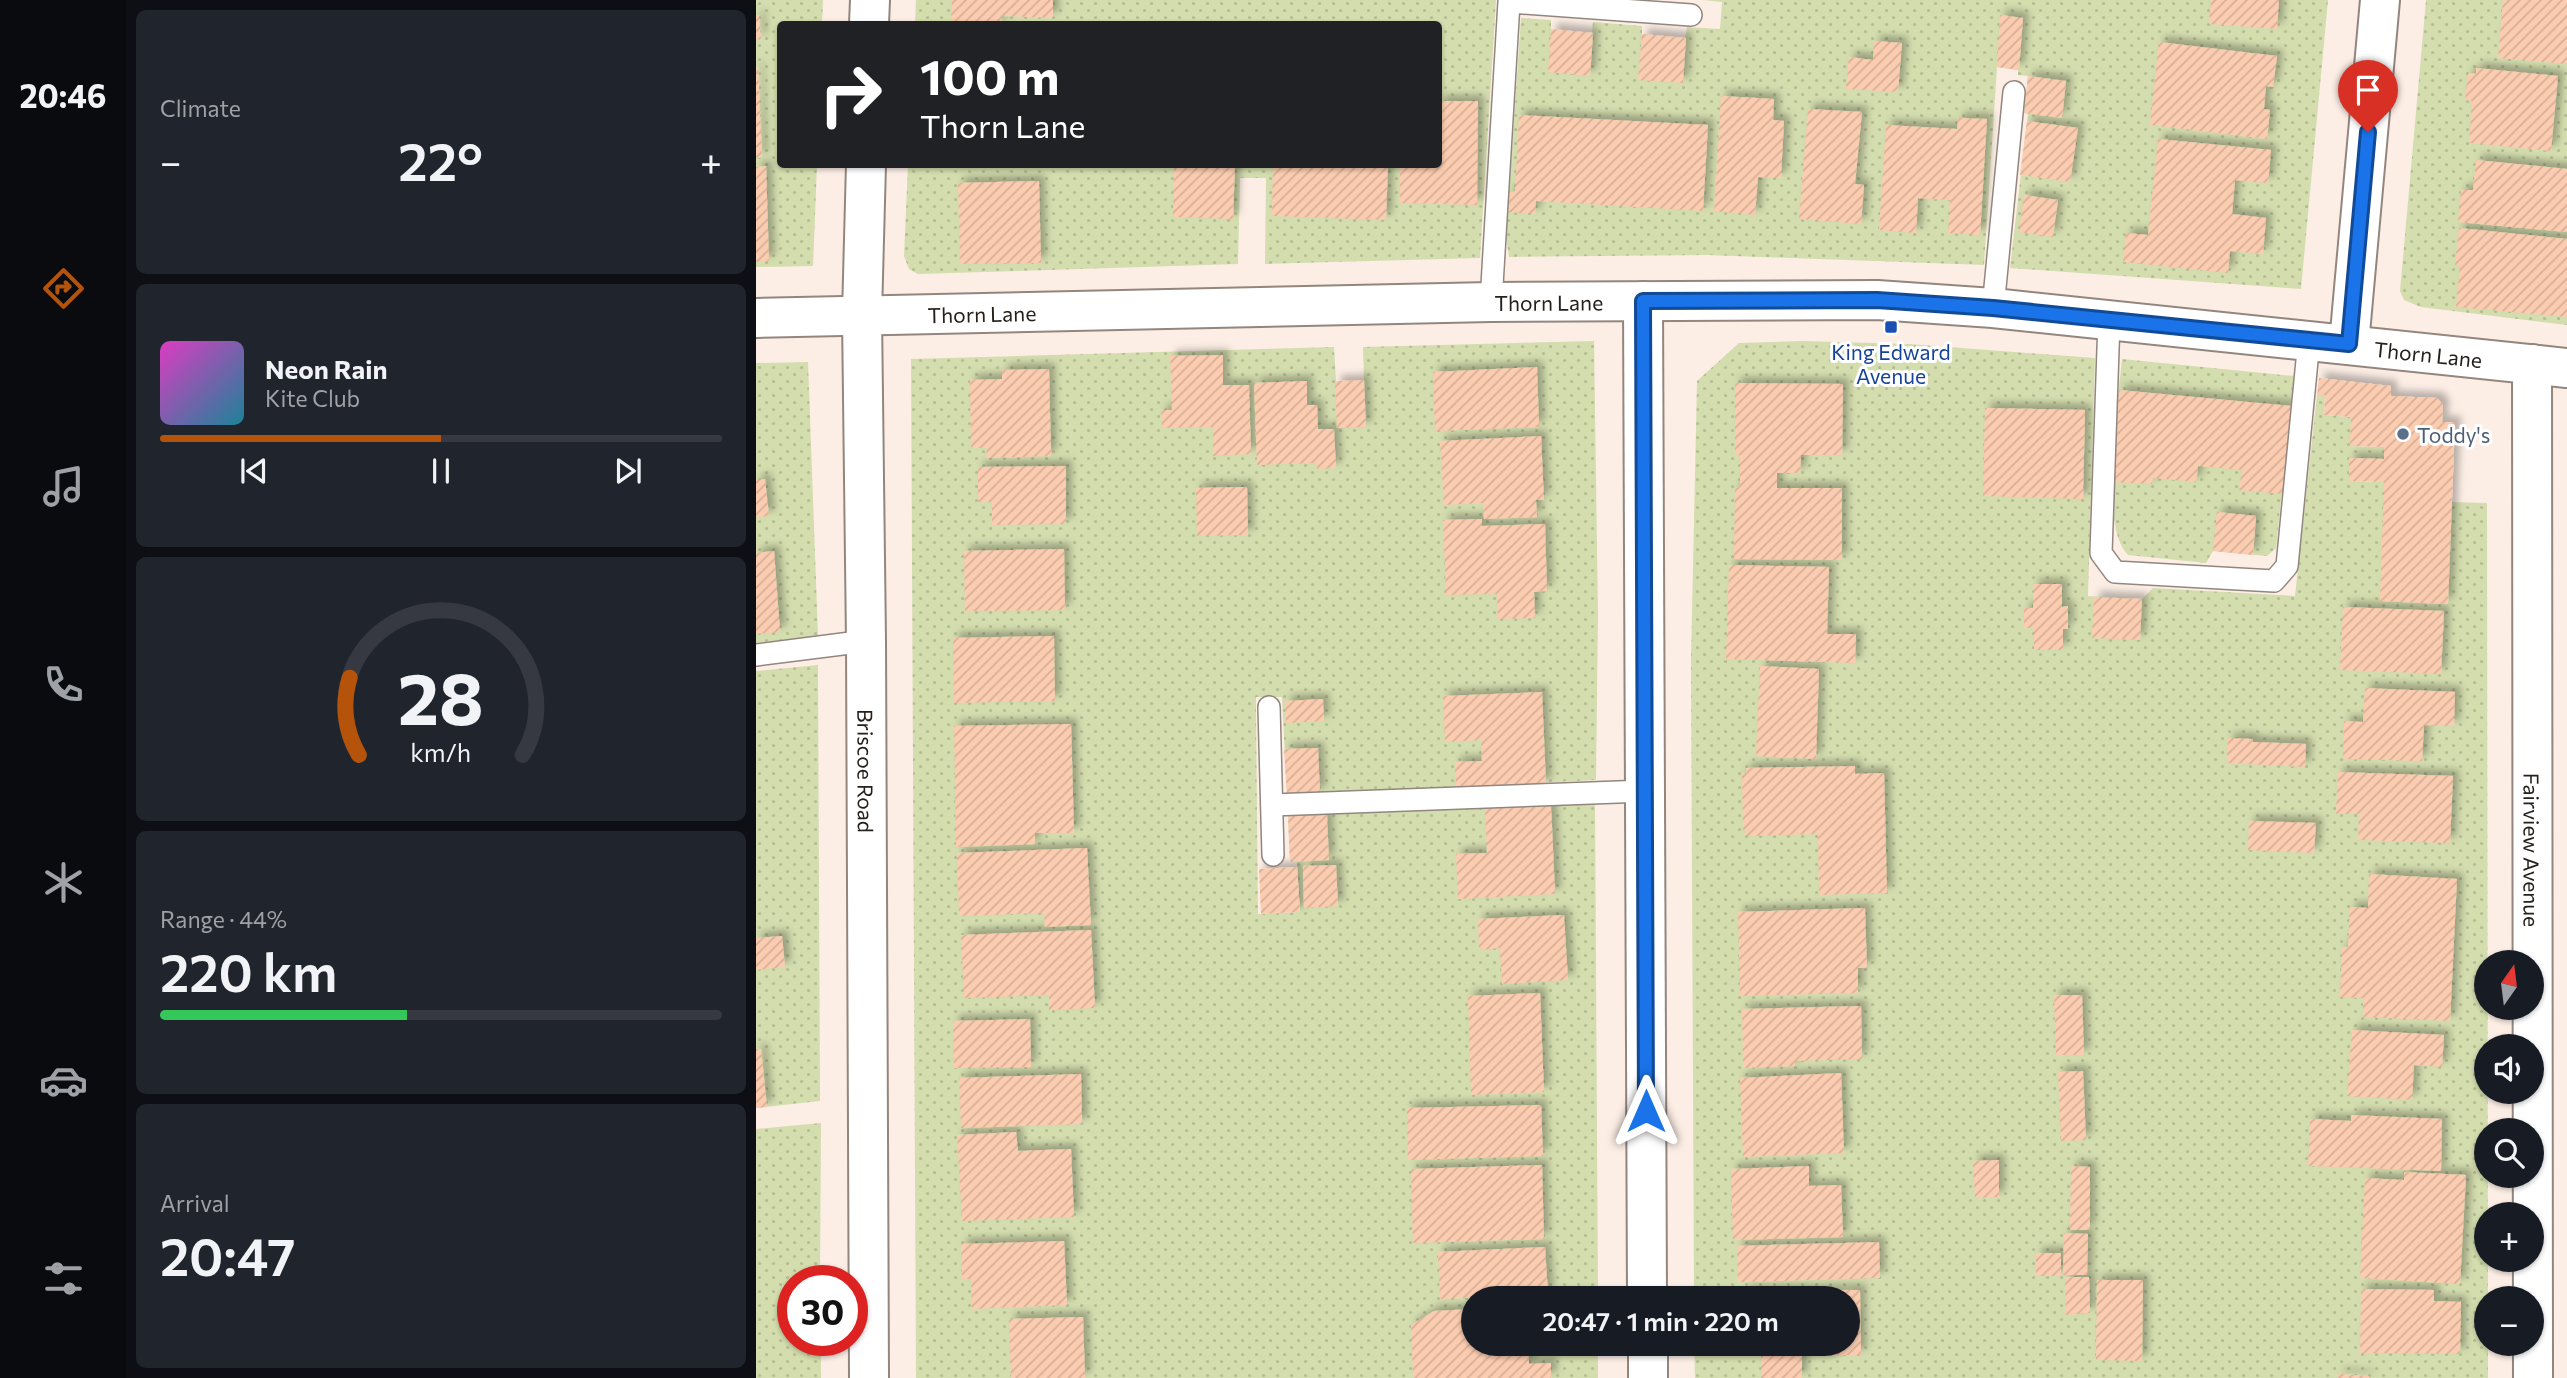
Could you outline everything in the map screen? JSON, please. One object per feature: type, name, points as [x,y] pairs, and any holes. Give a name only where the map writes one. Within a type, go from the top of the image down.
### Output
[{"type":"street","points":[[869,21],[870,0]]},
{"type":"street","points":[[2349,344],[2380,0]]},
{"type":"street","name":"Briscoe Road","points":[[866,168],[862,315],[869,1378]]},
{"type":"street","name":"Thorn Lane","points":[[756,318],[1491,302],[1877,300],[1993,308],[2549,366]]},
{"type":"street","points":[[1643,301],[1647,1286]]},
{"type":"street","name":"Fairview Avenue","points":[[2533,1378],[2549,366]]},
{"type":"street","points":[[1648,1356],[1648,1378]]},
{"type":"lane","points":[[1491,302],[1509,2],[1690,15]]},
{"type":"lane","points":[[1993,308],[2014,92]]},
{"type":"lane","points":[[2109,320],[2101,553],[2115,572],[2274,581],[2287,566],[2309,340]]},
{"type":"lane","points":[[756,655],[866,641]]},
{"type":"lane","points":[[1269,707],[1273,855]]},
{"type":"lane","points":[[1272,805],[1645,791]]},
{"type":"green space","points":[[756,0],[823,0],[822,21],[777,21],[777,168],[817,168],[813,266],[756,267]]},
{"type":"green space","points":[[916,0],[1496,0],[1480,258],[1265,264],[1266,178],[1240,178],[1238,264],[918,274],[909,269],[904,256],[908,168],[1442,168],[1442,21],[915,21]]},
{"type":"green space","points":[[1703,0],[2328,0],[2301,289],[2010,268],[2028,114],[2024,113],[2028,76],[2018,75],[2018,70],[1997,67],[1984,265],[1707,255],[1509,257],[1506,237],[1521,18],[1551,20],[1551,29],[1592,33],[1593,22],[1642,26],[1642,34],[1685,38],[1687,27],[1720,29],[1722,2]]},
{"type":"green space","points":[[2426,0],[2567,0],[2567,325],[2421,307],[2404,300],[2400,291]]},
{"type":"green space","points":[[1594,341],[1598,614],[1596,780],[1287,795],[1282,697],[1256,697],[1258,914],[1300,912],[1297,862],[1290,862],[1288,816],[1595,802],[1598,1286],[1461,1286],[1461,1356],[1598,1356],[1598,1378],[916,1378],[911,359],[1334,347],[1336,381],[1364,380],[1363,347]]},
{"type":"green space","points":[[1802,341],[1909,344],[2095,358],[2088,596],[2142,599],[2153,588],[2295,596],[2317,395],[2325,395],[2324,415],[2351,417],[2351,446],[2384,447],[2384,459],[2350,458],[2349,481],[2384,482],[2384,500],[2487,503],[2488,950],[2474,950],[2474,1020],[2488,1020],[2488,1034],[2474,1034],[2474,1104],[2488,1104],[2488,1118],[2474,1118],[2474,1188],[2488,1188],[2488,1202],[2474,1202],[2474,1272],[2488,1272],[2488,1286],[2474,1286],[2474,1356],[2488,1356],[2488,1378],[1695,1378],[1694,1356],[1860,1356],[1860,1286],[1694,1286],[1691,660],[1697,381],[1739,343]]},
{"type":"green space","points":[[2122,359],[2294,376],[2276,548],[2267,556],[2213,551],[2206,563],[2128,555],[2119,540],[2112,491],[2114,432]]},
{"type":"green space","points":[[808,362],[818,636],[756,643],[756,363]]},
{"type":"green space","points":[[818,665],[820,1101],[756,1108],[756,671]]},
{"type":"green space","points":[[821,1123],[820,1265],[777,1265],[777,1356],[821,1356],[821,1378],[756,1378],[756,1129]]},
{"type":"building","points":[[952,0],[1053,0],[1053,18],[1002,16],[1001,21],[951,21]]},
{"type":"building","points":[[2211,0],[2279,0],[2277,29],[2209,24]]},
{"type":"building","points":[[2503,0],[2567,0],[2567,64],[2498,58]]},
{"type":"building","points":[[759,15],[761,40],[756,39],[756,16]]},
{"type":"building","points":[[2000,15],[2023,18],[2019,70],[1997,67]]},
{"type":"building","points":[[1551,29],[1593,33],[1590,76],[1548,72]]},
{"type":"building","points":[[1642,34],[1686,38],[1683,83],[1638,80]]},
{"type":"building","points":[[1874,41],[1902,43],[1898,92],[1846,89],[1849,57],[1873,60]]},
{"type":"building","points":[[2159,42],[2277,56],[2273,87],[2266,86],[2264,109],[2270,110],[2267,139],[2150,125]]},
{"type":"building","points":[[758,66],[762,158],[756,158]]},
{"type":"building","points":[[2476,68],[2558,76],[2551,151],[2469,143],[2472,101],[2465,100],[2468,73],[2476,74]]},
{"type":"building","points":[[2028,76],[2066,81],[2062,118],[2024,113]]},
{"type":"building","points":[[1721,96],[1774,99],[1773,120],[1784,121],[1781,178],[1758,177],[1755,215],[1714,211]]},
{"type":"building","points":[[1442,101],[1478,101],[1477,205],[1400,203],[1400,168],[1442,168]]},
{"type":"building","points":[[1808,109],[1862,112],[1855,184],[1864,185],[1861,224],[1799,219]]},
{"type":"building","points":[[1519,115],[1708,125],[1703,211],[1536,201],[1535,214],[1507,212],[1509,191],[1515,192]]},
{"type":"building","points":[[1958,118],[1987,119],[1980,235],[1948,233],[1950,200],[1918,198],[1916,233],[1879,230],[1886,125],[1957,129]]},
{"type":"building","points":[[2027,121],[2078,128],[2070,182],[2020,175]]},
{"type":"building","points":[[2158,139],[2271,150],[2268,183],[2235,180],[2232,214],[2266,218],[2263,254],[2230,251],[2228,273],[2123,262],[2126,233],[2148,235]]},
{"type":"building","points":[[2476,160],[2567,169],[2567,232],[2458,222],[2461,190],[2473,190]]},
{"type":"building","points":[[766,166],[769,261],[756,262],[756,167]]},
{"type":"building","points":[[1174,168],[1235,168],[1233,219],[1173,217]]},
{"type":"building","points":[[1273,168],[1388,168],[1386,220],[1272,216]]},
{"type":"building","points":[[1039,181],[1041,263],[960,264],[958,183]]},
{"type":"building","points":[[2024,195],[2058,200],[2053,237],[2019,232]]},
{"type":"building","points":[[2459,228],[2567,239],[2567,317],[2456,307],[2460,265],[2455,265]]},
{"type":"building","points":[[1223,355],[1223,385],[1249,385],[1251,454],[1213,456],[1213,427],[1162,428],[1161,410],[1172,410],[1170,356]]},
{"type":"building","points":[[1537,367],[1539,427],[1435,431],[1433,372]]},
{"type":"building","points":[[1049,369],[1051,456],[986,458],[987,448],[971,448],[970,380],[1002,379],[1002,370]]},
{"type":"building","name":"Toddy's","points":[[2319,378],[2391,386],[2391,396],[2437,398],[2443,405],[2442,422],[2455,422],[2448,604],[2380,601],[2384,482],[2349,481],[2349,458],[2384,459],[2384,447],[2350,446],[2351,417],[2324,415],[2325,395],[2317,395]]},
{"type":"building","points":[[1364,380],[1366,427],[1337,428],[1335,381]]},
{"type":"building","points":[[1307,381],[1307,405],[1317,405],[1318,429],[1334,429],[1336,468],[1317,469],[1316,463],[1257,465],[1254,383]]},
{"type":"building","points":[[1735,383],[1843,384],[1842,455],[1801,455],[1800,473],[1777,473],[1777,488],[1842,488],[1842,560],[1734,559],[1735,488],[1740,487],[1740,455],[1735,455]]},
{"type":"building","points":[[2119,390],[2291,406],[2283,494],[2239,490],[2242,470],[2198,466],[2196,482],[2153,478],[2152,484],[2113,482],[2112,457]]},
{"type":"building","points":[[1985,408],[2085,410],[2083,499],[1983,496]]},
{"type":"building","points":[[1541,436],[1544,500],[1536,500],[1537,517],[1484,519],[1483,503],[1444,505],[1440,441]]},
{"type":"building","points":[[1066,466],[1066,524],[992,525],[992,502],[978,502],[978,467]]},
{"type":"building","points":[[765,479],[769,516],[756,517],[756,480]]},
{"type":"building","points":[[1247,487],[1248,535],[1197,536],[1196,488]]},
{"type":"building","points":[[2217,512],[2256,516],[2253,555],[2213,551]]},
{"type":"building","points":[[1482,519],[1482,526],[1545,524],[1547,591],[1534,592],[1535,618],[1498,619],[1497,594],[1446,595],[1443,520]]},
{"type":"building","points":[[1064,549],[1065,610],[965,611],[964,551]]},
{"type":"building","points":[[774,551],[780,632],[756,634],[756,553]]},
{"type":"building","points":[[1729,565],[1829,567],[1827,634],[1856,634],[1855,663],[1726,659]]},
{"type":"building","points":[[2033,584],[2062,584],[2062,607],[2068,606],[2068,629],[2063,629],[2063,650],[2034,650],[2034,628],[2024,628],[2024,608],[2033,608]]},
{"type":"building","points":[[2094,597],[2142,599],[2140,640],[2092,638]]},
{"type":"building","points":[[2343,607],[2444,611],[2441,674],[2340,670]]},
{"type":"building","points":[[1054,636],[1055,701],[954,703],[953,638]]},
{"type":"building","points":[[1760,666],[1819,669],[1816,759],[1756,756]]},
{"type":"building","points":[[2365,688],[2455,692],[2454,726],[2424,725],[2422,761],[2343,759],[2344,721],[2363,722]]},
{"type":"building","points":[[1542,692],[1546,784],[1456,788],[1455,762],[1482,761],[1481,740],[1445,742],[1443,696]]},
{"type":"building","points":[[1323,699],[1324,721],[1286,723],[1285,701]]},
{"type":"building","points":[[1071,724],[1074,833],[1035,833],[1035,844],[956,847],[954,726]]},
{"type":"building","points":[[2228,738],[2306,744],[2305,767],[2227,763]]},
{"type":"building","points":[[1318,748],[1320,793],[1287,795],[1284,749]]},
{"type":"building","points":[[1855,766],[1855,774],[1884,773],[1887,893],[1819,895],[1818,834],[1746,836],[1746,829],[1743,830],[1742,773],[1747,773],[1746,768]]},
{"type":"building","points":[[2338,772],[2453,776],[2450,843],[2358,840],[2359,814],[2336,814]]},
{"type":"building","points":[[1551,804],[1555,894],[1458,899],[1456,854],[1487,853],[1485,807]]},
{"type":"building","points":[[1327,815],[1329,860],[1290,862],[1288,816]]},
{"type":"building","points":[[2249,821],[2316,823],[2314,853],[2248,850]]},
{"type":"building","points":[[1087,848],[1091,925],[1045,927],[1044,913],[959,916],[957,853]]},
{"type":"building","points":[[1336,865],[1338,906],[1304,908],[1303,866]]},
{"type":"building","points":[[1297,867],[1300,912],[1261,914],[1259,869]]},
{"type":"building","points":[[2369,874],[2457,879],[2450,1021],[2363,1017],[2363,998],[2340,997],[2342,947],[2348,947],[2350,907],[2368,908]]},
{"type":"building","points":[[1865,908],[1867,968],[1858,968],[1858,993],[1740,996],[1738,912]]},
{"type":"building","points":[[1564,915],[1568,980],[1502,984],[1500,948],[1479,950],[1478,919]]},
{"type":"building","points":[[1091,930],[1095,1008],[1049,1010],[1049,995],[964,998],[961,935]]},
{"type":"building","points":[[782,936],[785,967],[756,970],[756,938]]},
{"type":"building","points":[[1540,993],[1544,1092],[1471,1095],[1468,996]]},
{"type":"building","points":[[2054,995],[2082,995],[2084,1055],[2056,1055]]},
{"type":"building","points":[[1861,1006],[1862,1059],[1795,1061],[1795,1066],[1743,1068],[1742,1009]]},
{"type":"building","points":[[1030,1019],[1031,1067],[954,1068],[953,1021]]},
{"type":"building","points":[[2352,1030],[2444,1035],[2442,1067],[2414,1065],[2412,1100],[2347,1096]]},
{"type":"building","points":[[756,1049],[761,1049],[767,1107],[756,1108]]},
{"type":"building","points":[[2083,1071],[2086,1140],[2061,1141],[2058,1072]]},
{"type":"building","points":[[1841,1073],[1844,1153],[1743,1157],[1740,1078]]},
{"type":"building","points":[[1081,1074],[1082,1124],[961,1128],[959,1078]]},
{"type":"building","points":[[1541,1105],[1543,1156],[1408,1160],[1407,1108]]},
{"type":"building","points":[[2351,1115],[2442,1119],[2441,1171],[2308,1166],[2310,1119],[2351,1121]]},
{"type":"building","points":[[1016,1132],[1018,1151],[1071,1149],[1074,1217],[962,1221],[957,1135]]},
{"type":"building","points":[[1999,1160],[1999,1197],[1975,1198],[1973,1161]]},
{"type":"building","points":[[1542,1165],[1544,1239],[1413,1243],[1411,1169]]},
{"type":"building","points":[[1809,1166],[1809,1186],[1841,1185],[1843,1237],[1733,1240],[1731,1169]]},
{"type":"building","points":[[2071,1166],[2090,1167],[2090,1230],[2070,1230]]},
{"type":"building","points":[[2404,1172],[2466,1175],[2460,1284],[2360,1278],[2365,1178],[2404,1180]]},
{"type":"building","points":[[2064,1233],[2088,1234],[2087,1275],[2063,1275]]},
{"type":"building","points":[[1064,1241],[1067,1305],[972,1309],[971,1279],[962,1279],[961,1244]]},
{"type":"building","points":[[1879,1242],[1880,1278],[1738,1282],[1737,1246]]},
{"type":"building","points":[[1545,1247],[1547,1286],[1461,1286],[1461,1298],[1440,1299],[1438,1252]]},
{"type":"building","points":[[2036,1253],[2061,1253],[2061,1276],[2036,1276]]},
{"type":"building","points":[[2065,1277],[2089,1277],[2090,1313],[2066,1315]]},
{"type":"building","points":[[2097,1280],[2143,1280],[2142,1361],[2096,1360]]},
{"type":"building","points":[[2361,1289],[2434,1290],[2434,1301],[2461,1302],[2460,1354],[2360,1353]]},
{"type":"building","points":[[1860,1290],[1861,1355],[1860,1355]]},
{"type":"building","points":[[1461,1310],[1461,1356],[1529,1356],[1529,1364],[1551,1363],[1551,1378],[1413,1378],[1411,1325],[1434,1311]]},
{"type":"building","points":[[1083,1317],[1085,1378],[1011,1378],[1009,1319]]},
{"type":"building","points":[[1761,1356],[1802,1356],[1802,1378],[1761,1378]]},
{"type":"building","points":[[2338,1374],[2369,1376],[2369,1378],[2338,1378]]},
{"type":"place","name":"King Edward Avenue","points":[[1891,327]]},
{"type":"place","name":"Toddy's","points":[[2403,434]]},
{"type":"route","points":[[1646,1111],[1643,301],[1877,300],[1993,308],[2349,344],[2368,132]]}]
